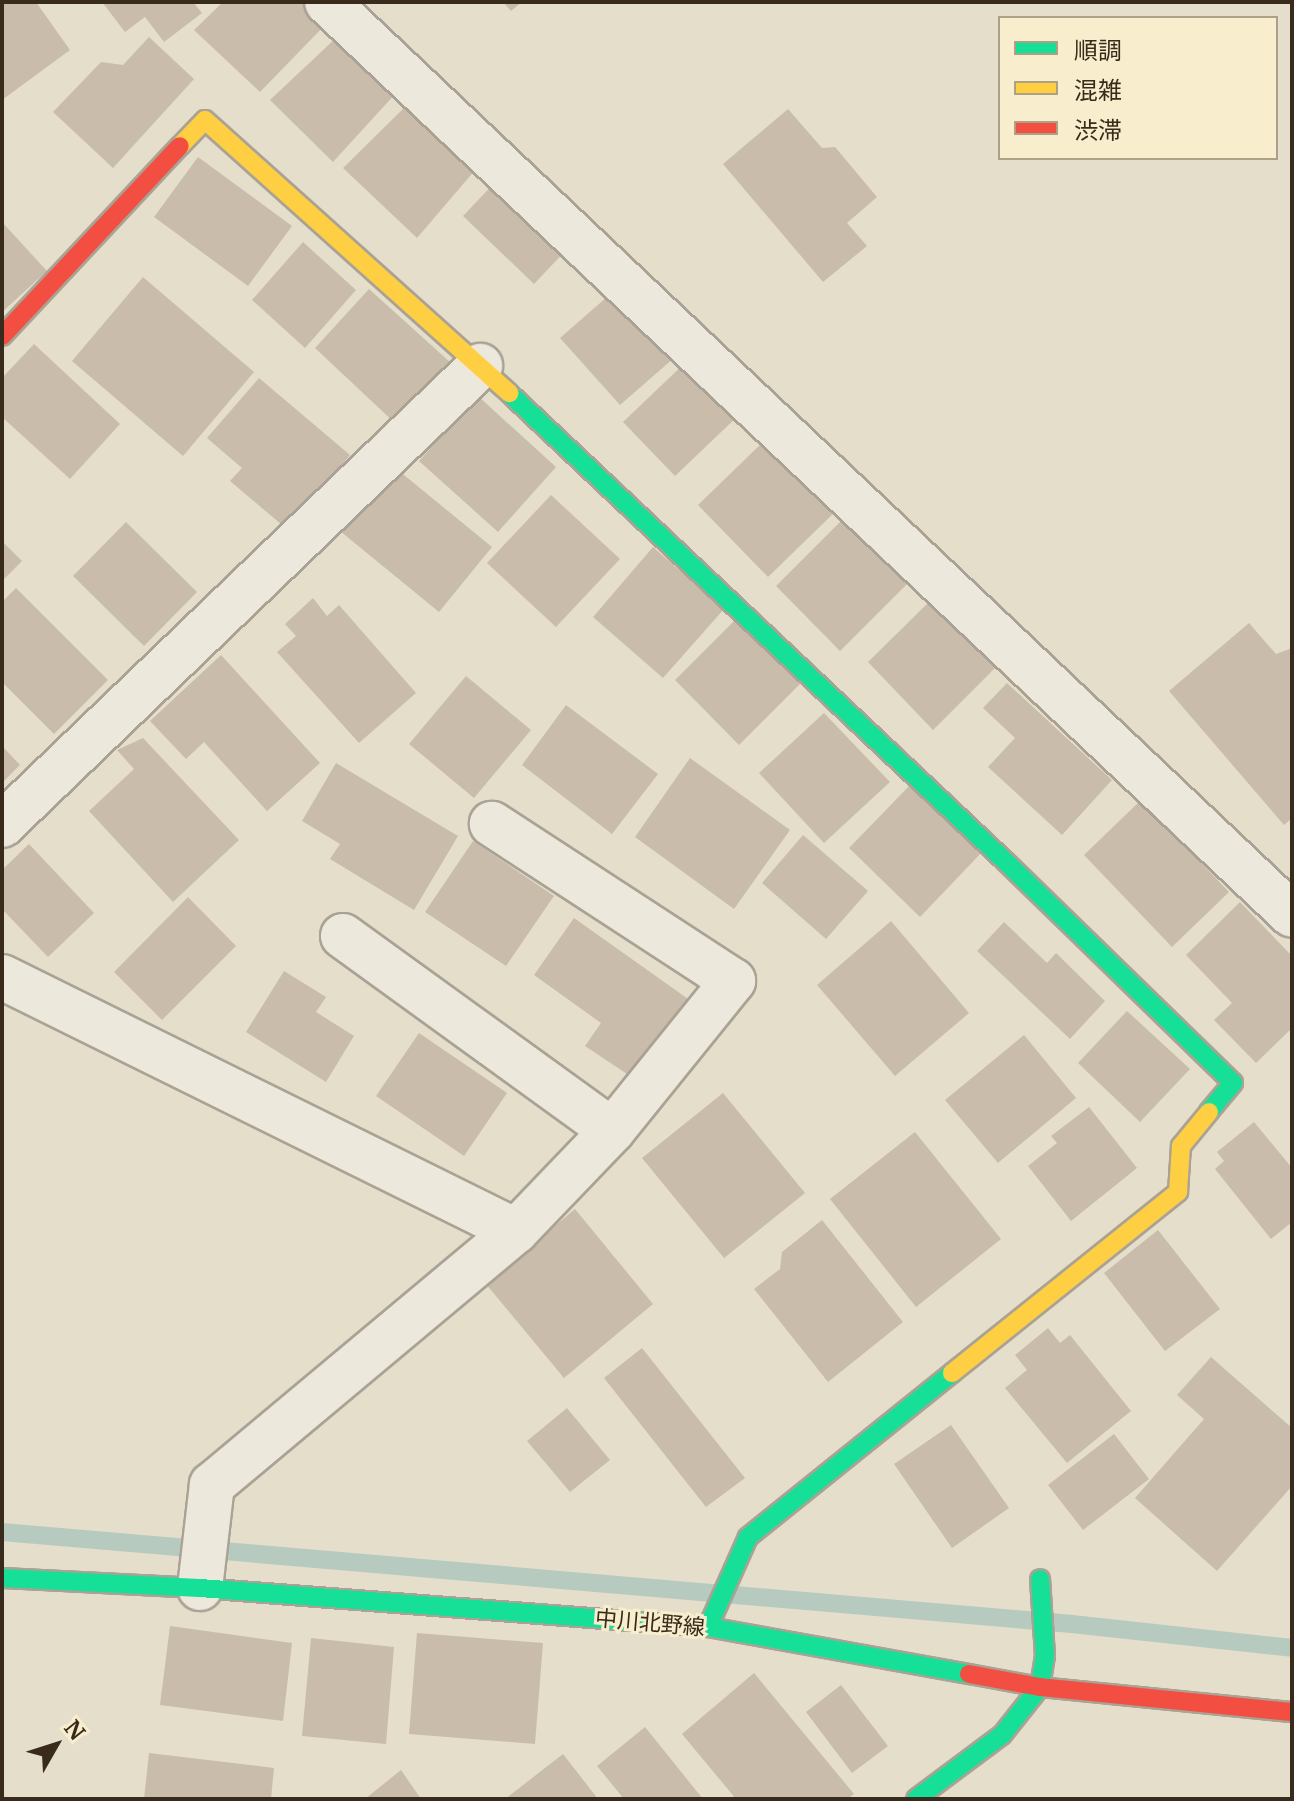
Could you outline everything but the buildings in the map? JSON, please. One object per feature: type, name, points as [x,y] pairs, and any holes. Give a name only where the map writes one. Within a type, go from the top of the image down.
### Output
[{"type":"street","points":[[327,2],[1292,915]]},
{"type":"street","points":[[2,336],[205,120],[480,366],[1005,861],[1233,1083],[1181,1146],[1178,1192],[748,1537],[708,1627]]},
{"type":"street","points":[[2,825],[480,366]]},
{"type":"street","points":[[200,1588],[212,1485],[516,1231],[612,1131],[733,981],[492,824]]},
{"type":"street","points":[[343,936],[612,1131]]},
{"type":"street","points":[[2,977],[516,1231]]},
{"type":"street","name":"中川北野線","points":[[2,1578],[200,1588],[708,1627],[1040,1687],[1292,1712]]},
{"type":"street","points":[[916,1799],[1002,1735],[1040,1687],[1045,1656],[1040,1579]]},
{"type":"waterway","points":[[2,1532],[1072,1624],[1292,1648]]},
{"type":"traffic: fast","points":[[509,393],[1005,861],[1233,1083],[1209,1112]]},
{"type":"traffic: fast","points":[[708,1627],[748,1537],[952,1373]]},
{"type":"traffic: fast","points":[[2,1578],[200,1588],[708,1627],[969,1674]]},
{"type":"traffic: fast","points":[[916,1799],[1002,1735],[1040,1687],[1045,1656],[1040,1579]]},
{"type":"traffic: slow","points":[[180,146],[205,120],[509,393]]},
{"type":"traffic: slow","points":[[952,1373],[1178,1192],[1181,1146],[1209,1112]]},
{"type":"traffic: jam","points":[[2,336],[180,146]]},
{"type":"traffic: jam","points":[[969,1674],[1040,1687],[1292,1712]]}]
